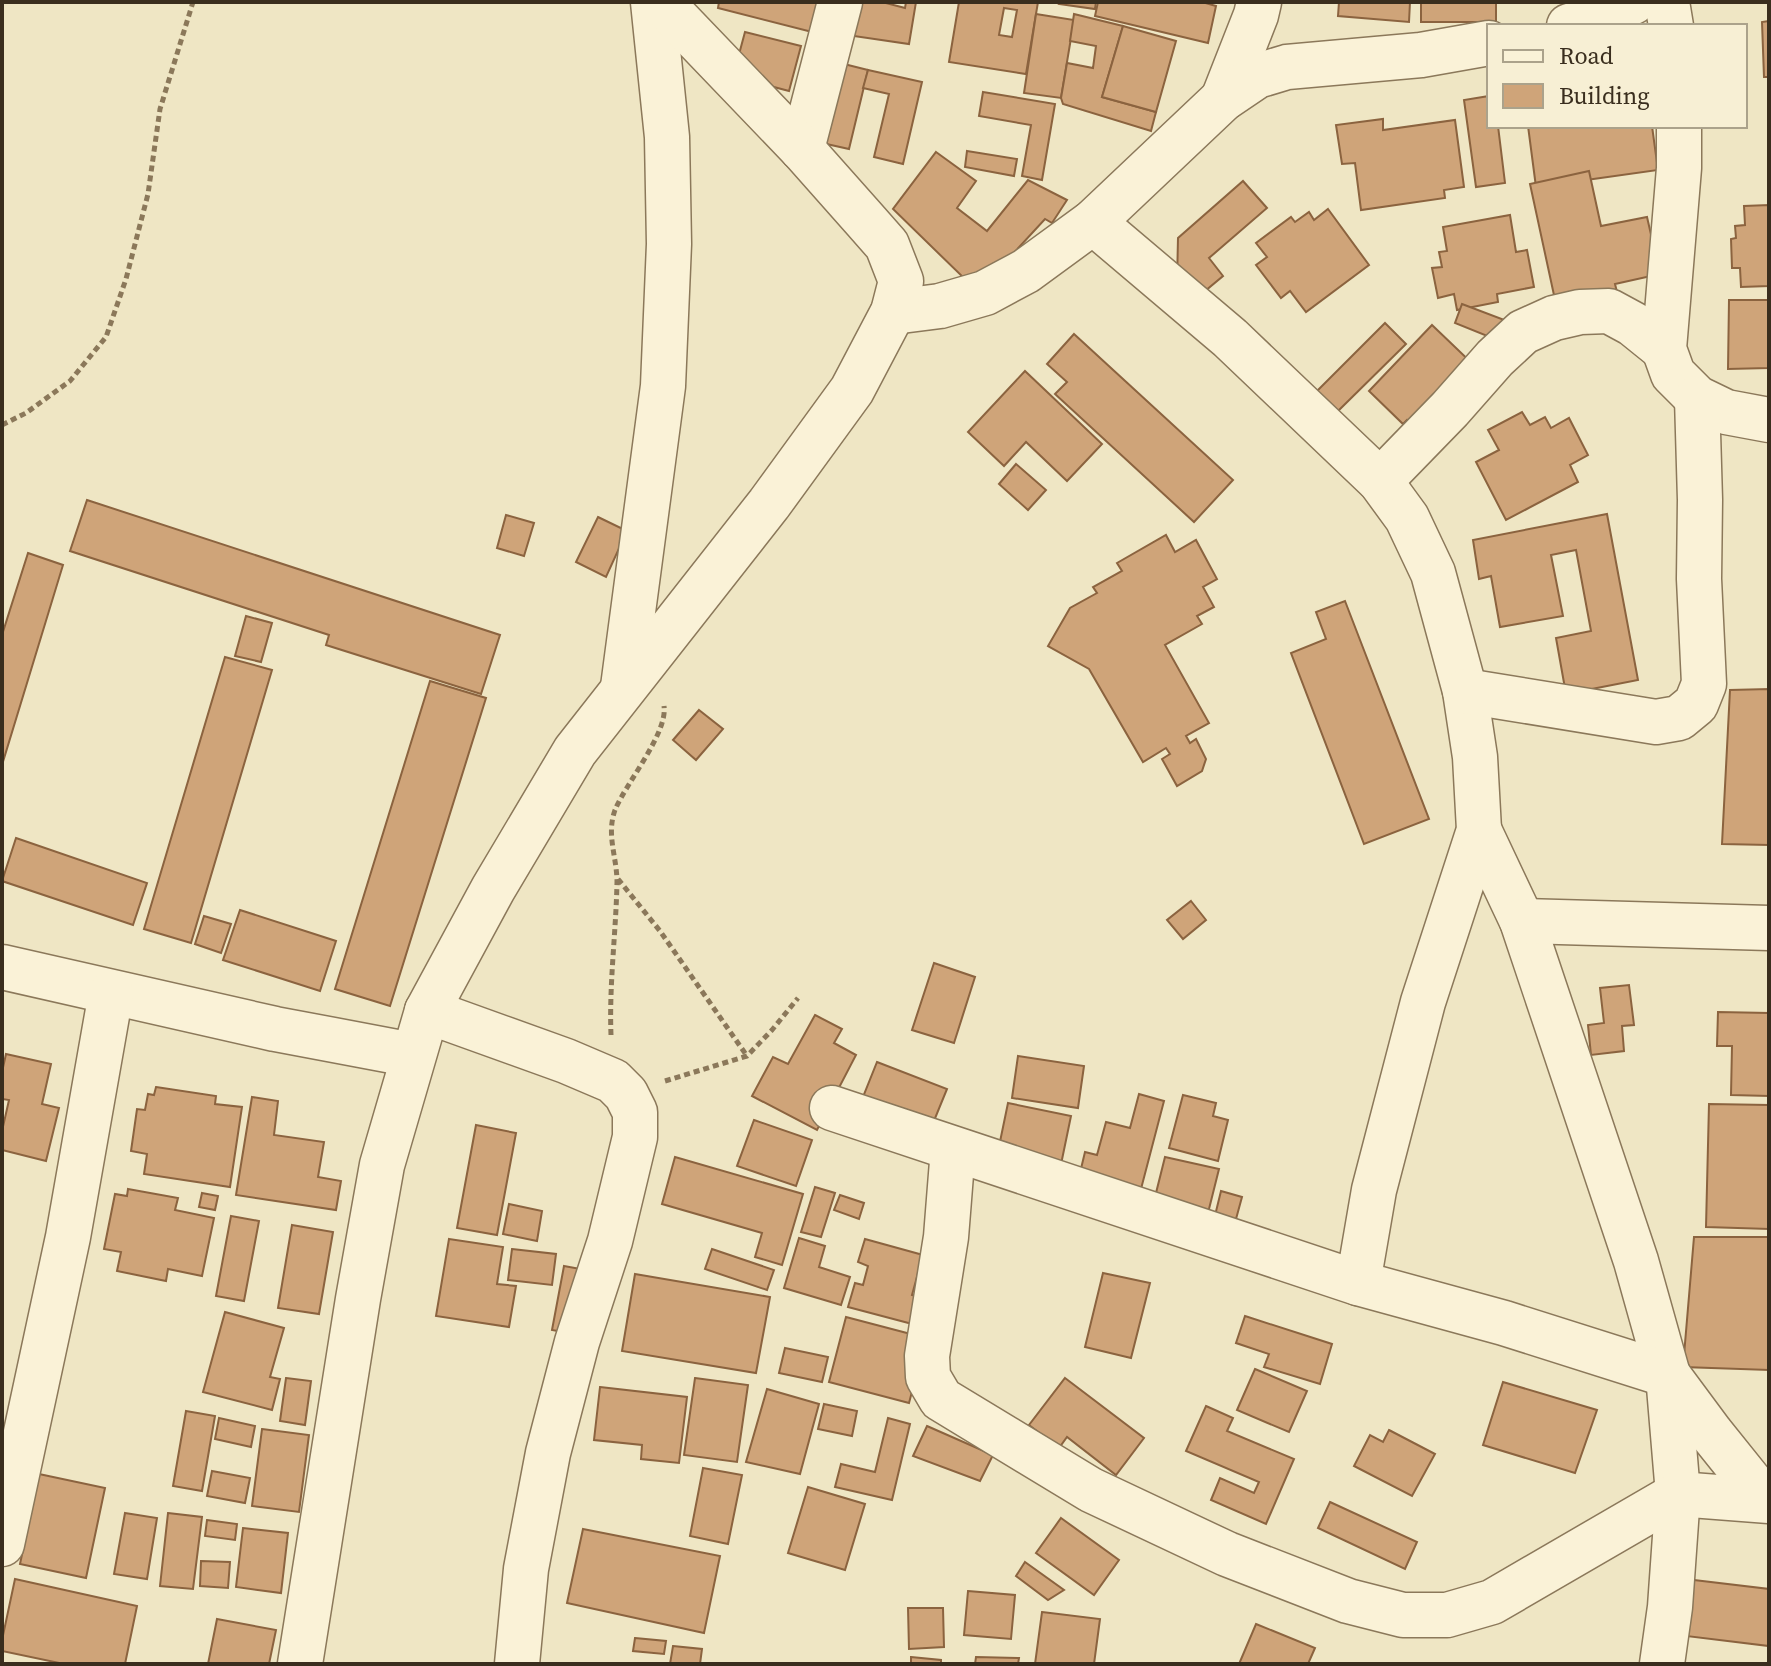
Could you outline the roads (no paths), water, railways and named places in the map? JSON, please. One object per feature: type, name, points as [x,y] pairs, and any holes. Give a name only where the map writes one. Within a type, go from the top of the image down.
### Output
[{"type":"street","points":[[623,687],[663,386],[669,244],[667,137],[653,2]]},
{"type":"street","points":[[300,1664],[382,1165],[427,1011],[493,889],[575,751],[769,504],[852,390],[893,312],[901,281],[887,245],[802,149],[661,2]]},
{"type":"street","points":[[802,149],[840,2]]},
{"type":"street","points":[[1576,24],[1633,2]]},
{"type":"street","points":[[1667,2],[1671,24]]},
{"type":"street","points":[[1257,8],[1287,67]]},
{"type":"street","points":[[1223,99],[1257,8]]},
{"type":"street","points":[[893,312],[940,306],[985,293],[1026,271],[1093,222],[1223,99],[1257,76],[1287,67],[1421,55],[1487,43]]},
{"type":"street","points":[[1679,128],[1679,168],[1664,349],[1673,374],[1697,398],[1726,412],[1769,420]]},
{"type":"street","points":[[1093,222],[1230,338],[1380,481],[1407,518],[1433,573],[1465,691],[1475,757],[1479,830],[1423,1002],[1374,1190],[1358,1283]]},
{"type":"street","points":[[1380,481],[1523,332],[1554,318],[1580,312],[1609,311],[1633,324],[1664,349]]},
{"type":"street","points":[[1465,691],[1656,722],[1679,718],[1696,704],[1704,684],[1697,398]]},
{"type":"street","points":[[1479,830],[1522,921],[1636,1261],[1668,1375],[1678,1494],[1670,1607],[1662,1664]]},
{"type":"street","points":[[1522,921],[1769,928]]},
{"type":"street","points":[[2,967],[275,1029],[413,1055]]},
{"type":"street","points":[[2,1544],[68,1237],[111,993]]},
{"type":"street","points":[[427,1011],[566,1061],[620,1087],[635,1112],[635,1137],[610,1241],[577,1342],[548,1453],[526,1569],[517,1664]]},
{"type":"street","points":[[832,1108],[1358,1283],[1504,1323],[1668,1375],[1766,1500]]},
{"type":"street","points":[[953,1149],[946,1237],[927,1356],[928,1377],[941,1399],[1105,1496],[1227,1554],[1348,1601],[1403,1615],[1447,1615],[1492,1602],[1678,1494],[1766,1500]]}]
